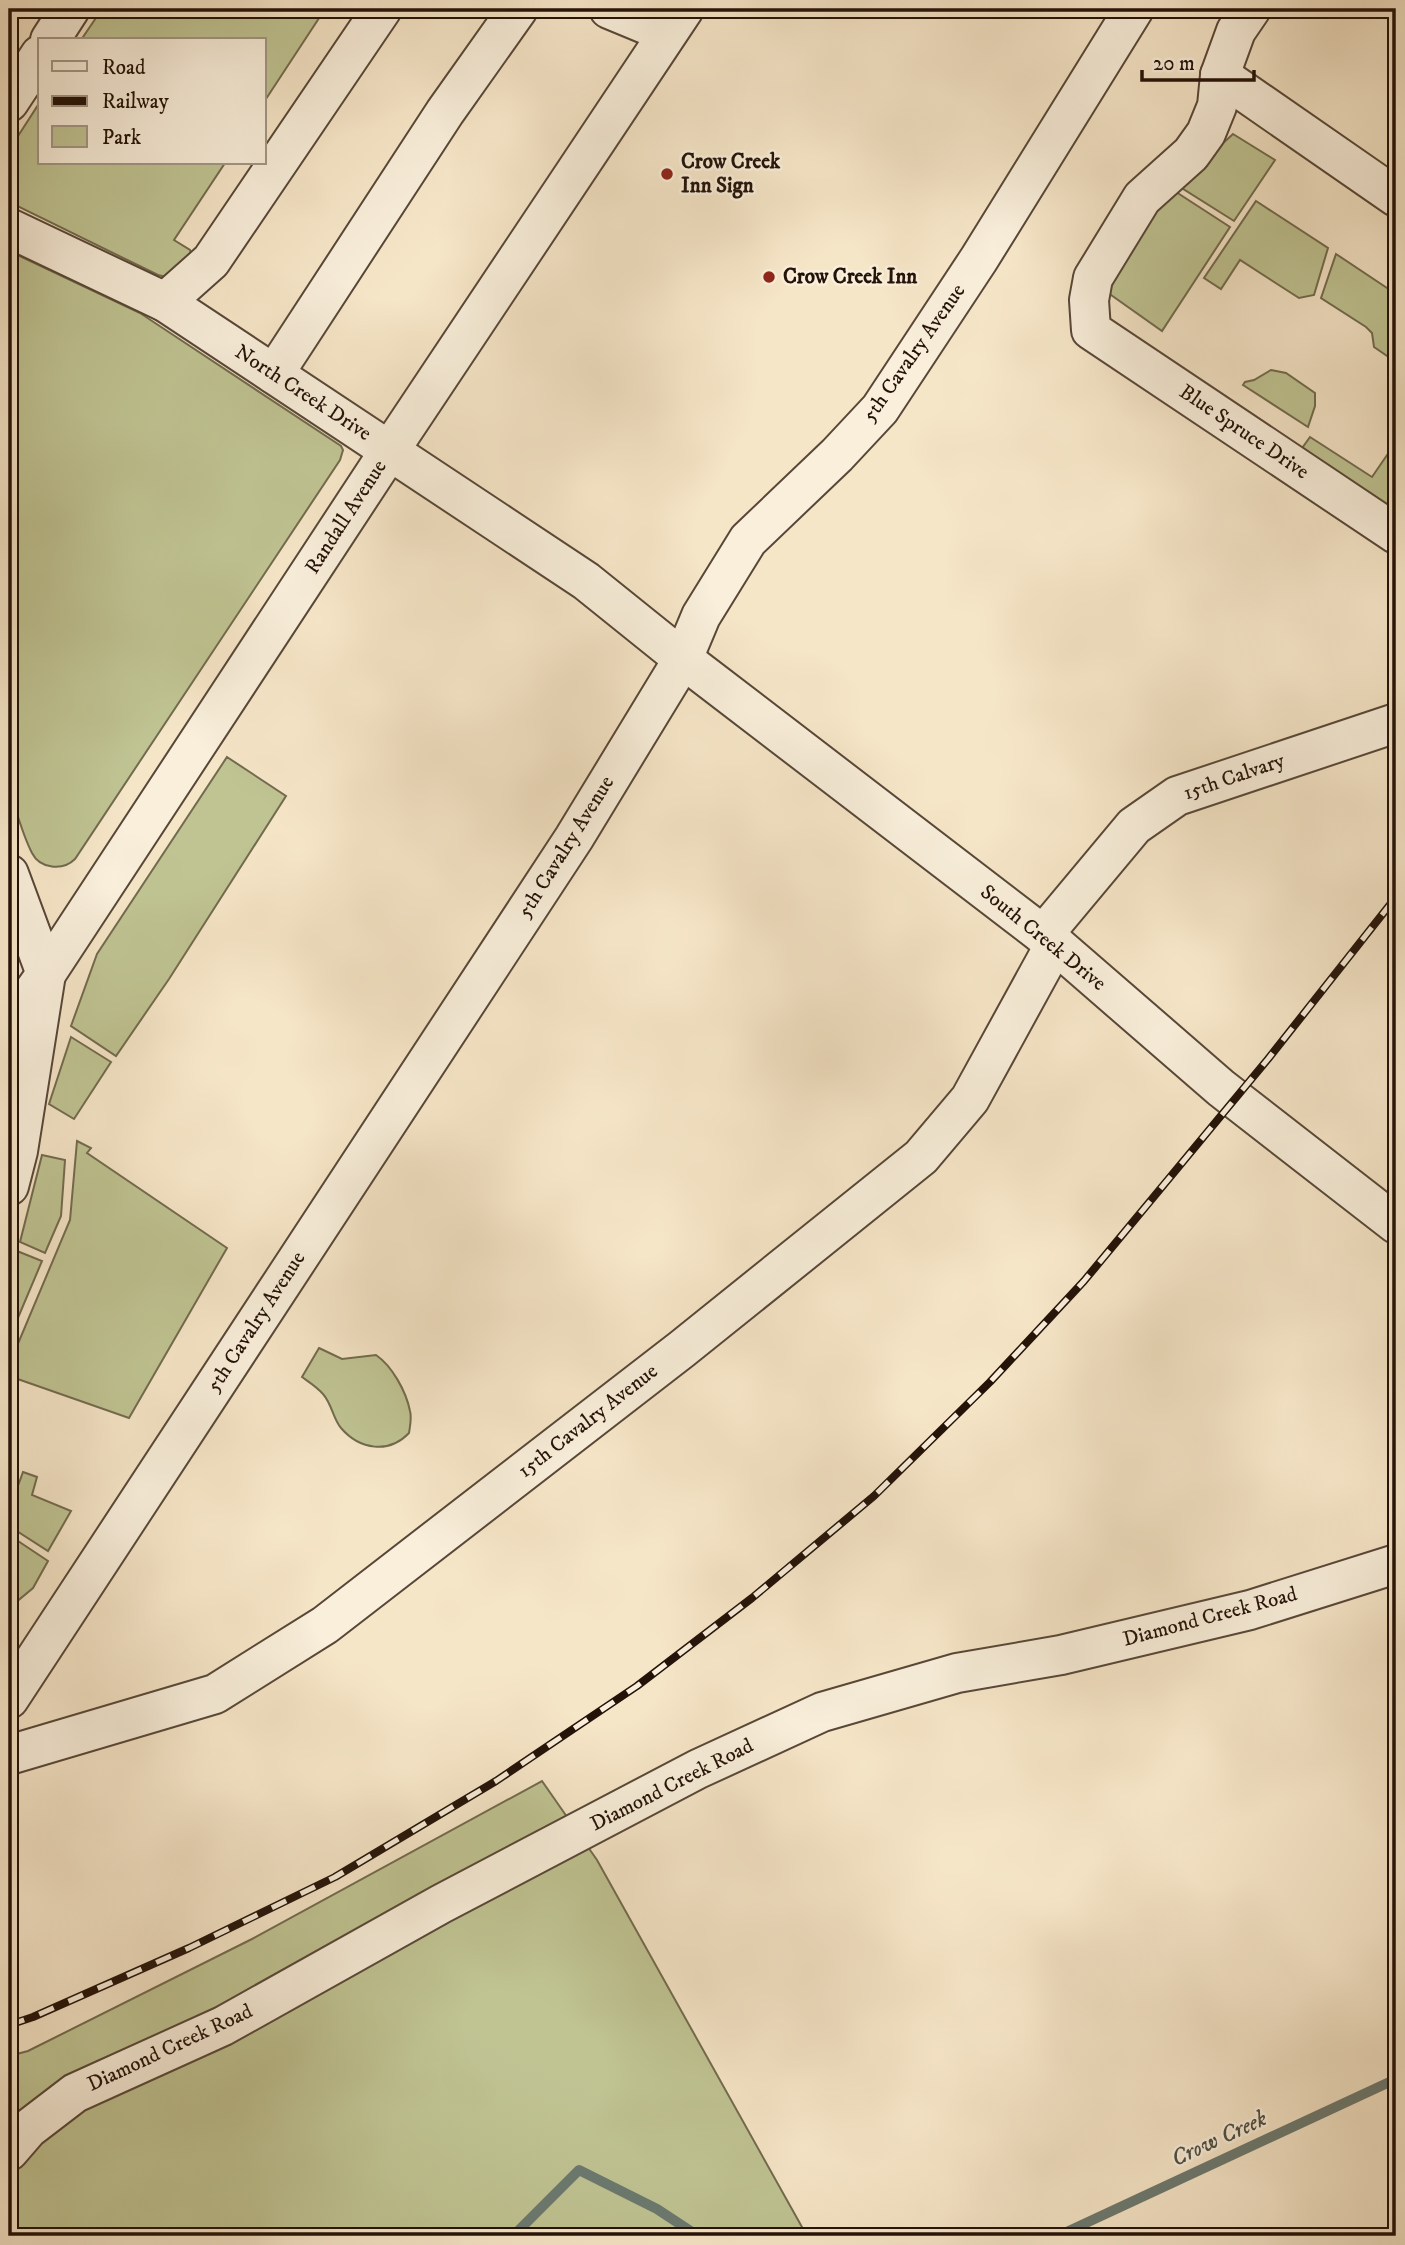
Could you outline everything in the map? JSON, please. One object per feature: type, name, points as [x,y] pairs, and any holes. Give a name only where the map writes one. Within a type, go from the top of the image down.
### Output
[{"type":"street","points":[[51,38],[70,9]]},
{"type":"street","points":[[165,302],[211,261],[382,9]]},
{"type":"street","points":[[274,374],[445,112],[517,9]]},
{"type":"street","points":[[609,9],[675,21]]},
{"type":"street","name":"5th Cavalry Avenue","points":[[9,1699],[574,838],[682,659],[701,616],[748,540],[880,409],[979,259],[1134,9]]},
{"type":"street","points":[[1251,9],[1236,31],[1220,75],[1396,197]]},
{"type":"street","name":"Randall Avenue","points":[[9,1026],[46,974],[675,21]]},
{"type":"street","points":[[9,102],[38,58]]},
{"type":"street","name":"Blue Spruce Drive","points":[[1220,75],[1217,106],[1206,133],[1191,153],[1142,198],[1093,278],[1089,300],[1091,330],[1396,534]]},
{"type":"street","name":"North Creek Drive","points":[[9,228],[165,302],[586,581],[682,659]]},
{"type":"street","name":"South Creek Drive","points":[[682,659],[1049,940],[1222,1088],[1396,1224]]},
{"type":"street","name":"15th Calvary","points":[[1049,940],[1134,825],[1177,796],[1396,723]]},
{"type":"street","points":[[9,874],[46,974],[18,1150],[9,1186]]},
{"type":"street","name":"15th Cavalry Avenue","points":[[9,1755],[215,1694],[326,1625],[682,1349],[921,1157],[970,1099],[1049,940]]},
{"type":"street","name":"Diamond Creek Road","points":[[9,2151],[28,2129],[75,2093],[223,2026],[441,1904],[698,1769],[822,1712],[957,1673],[1061,1655],[1250,1610],[1396,1564]]},
{"type":"green space","points":[[102,9],[325,9],[266,99],[266,38],[82,38]]},
{"type":"green space","points":[[38,105],[38,164],[224,164],[174,240],[190,250],[195,264],[174,279],[158,275],[9,202],[9,150]]},
{"type":"green space","points":[[1233,134],[1275,160],[1234,221],[1177,185]]},
{"type":"green space","points":[[1173,190],[1230,227],[1162,331],[1104,290],[1157,204]]},
{"type":"green space","points":[[1256,201],[1328,248],[1314,295],[1299,298],[1240,260],[1221,289],[1204,278]]},
{"type":"green space","points":[[9,251],[140,313],[341,446],[343,450],[340,460],[75,859],[58,867],[40,862],[32,853],[9,789]]},
{"type":"green space","points":[[1336,254],[1396,294],[1396,362],[1374,347],[1372,333],[1366,327],[1321,298]]},
{"type":"green space","points":[[1271,370],[1286,373],[1315,393],[1315,406],[1308,427],[1243,385]]},
{"type":"green space","points":[[1310,437],[1372,477],[1396,442],[1396,518],[1300,451]]},
{"type":"green space","points":[[227,757],[286,796],[169,979],[116,1056],[71,1026],[97,954]]},
{"type":"green space","points":[[71,1037],[111,1062],[74,1119],[49,1104]]},
{"type":"green space","points":[[77,1141],[91,1148],[87,1153],[227,1248],[129,1418],[9,1376],[9,1365],[70,1220]]},
{"type":"green space","points":[[42,1155],[65,1160],[61,1216],[45,1253],[20,1242]]},
{"type":"green space","points":[[17,1251],[42,1261],[9,1339],[9,1276]]},
{"type":"green space","points":[[319,1348],[342,1359],[376,1355],[382,1360],[393,1372],[405,1395],[411,1414],[409,1433],[393,1444],[375,1447],[349,1435],[338,1424],[323,1394],[302,1377]]},
{"type":"green space","points":[[23,1472],[37,1477],[32,1495],[71,1511],[48,1551],[9,1526],[9,1492],[15,1494]]},
{"type":"green space","points":[[9,1535],[48,1561],[33,1588],[9,1608]]},
{"type":"green space","points":[[542,1781],[597,1860],[807,2236],[9,2236],[9,2056],[28,2051],[252,1939]]},
{"type":"waterway","name":"Crow Creek","points":[[1058,2236],[1396,2079]]},
{"type":"waterway","name":"Crow Creek","points":[[513,2236],[579,2170],[657,2209],[698,2236]]},
{"type":"railway","points":[[9,2025],[189,1948],[335,1877],[496,1781],[637,1686],[752,1598],[874,1496],[990,1382],[1084,1281],[1268,1059],[1396,897]]},
{"type":"place","name":"Crow Creek Inn Sign","points":[[667,174]]},
{"type":"place","name":"Crow Creek Inn","points":[[769,277]]}]
